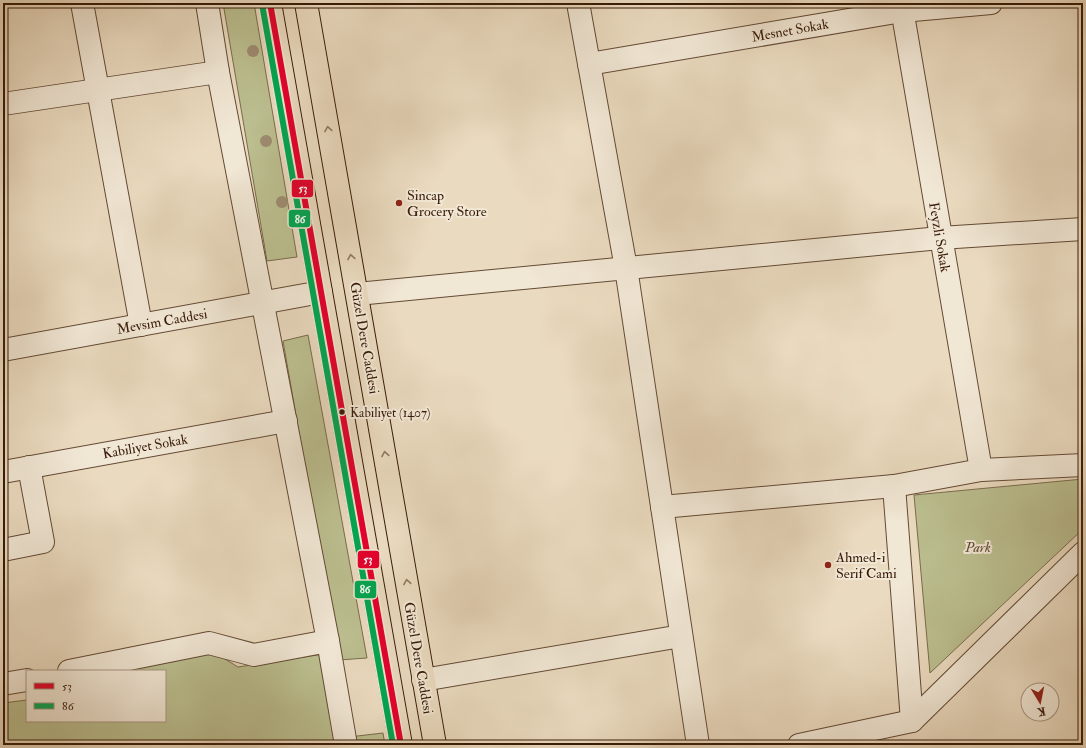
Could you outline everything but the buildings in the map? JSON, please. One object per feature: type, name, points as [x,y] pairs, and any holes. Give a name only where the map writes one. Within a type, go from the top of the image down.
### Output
[{"type":"main road","points":[[270,3],[401,745]]},
{"type":"main road","name":"Güzel Dere Caddesi","points":[[306,3],[434,745]]},
{"type":"street","points":[[82,3],[141,325]]},
{"type":"street","points":[[207,3],[218,72],[328,641],[346,745]]},
{"type":"street","points":[[578,3],[626,268],[698,745]]},
{"type":"street","name":"Mesnet Sokak","points":[[589,64],[901,7],[991,3]]},
{"type":"street","name":"Feyzli Sokak","points":[[901,7],[981,470]]},
{"type":"street","points":[[3,104],[218,72]]},
{"type":"street","points":[[357,294],[940,238],[1083,229]]},
{"type":"street","name":"Mevsim Caddesi","points":[[3,350],[321,292]]},
{"type":"street","name":"Kabiliyet Sokak","points":[[3,472],[286,421]]},
{"type":"street","points":[[662,507],[894,486],[981,470],[1083,465]]},
{"type":"street","points":[[3,550],[43,542],[29,467]]},
{"type":"street","points":[[894,486],[912,721]]},
{"type":"street","points":[[799,745],[912,721],[1083,553]]},
{"type":"street","points":[[423,680],[682,636]]},
{"type":"street","points":[[74,670],[208,642],[254,655],[328,641]]},
{"type":"street","points":[[3,684],[26,680]]},
{"type":"green space","points":[[223,3],[254,3],[297,257],[267,261]]},
{"type":"green space","points":[[308,335],[367,658],[339,660],[283,341]]},
{"type":"green space","name":"Park","points":[[1083,479],[1083,529],[930,673],[914,495]]},
{"type":"green space","points":[[212,651],[238,667],[324,654],[340,741],[306,745],[3,745],[3,703],[26,700],[26,722],[166,722],[166,670],[109,670]]},
{"type":"green space","points":[[383,733],[385,745],[350,745],[349,737]]},
{"type":"transit line","name":"53","points":[[270,3],[401,745]]},
{"type":"transit line","name":"86","points":[[262,4],[393,745]]},
{"type":"place","name":"Sincap Grocery Store","points":[[399,203]]},
{"type":"place","name":"Kabiliyet (1407)","points":[[342,412]]},
{"type":"place","name":"Ahmed-i Serif Cami","points":[[828,565]]}]
